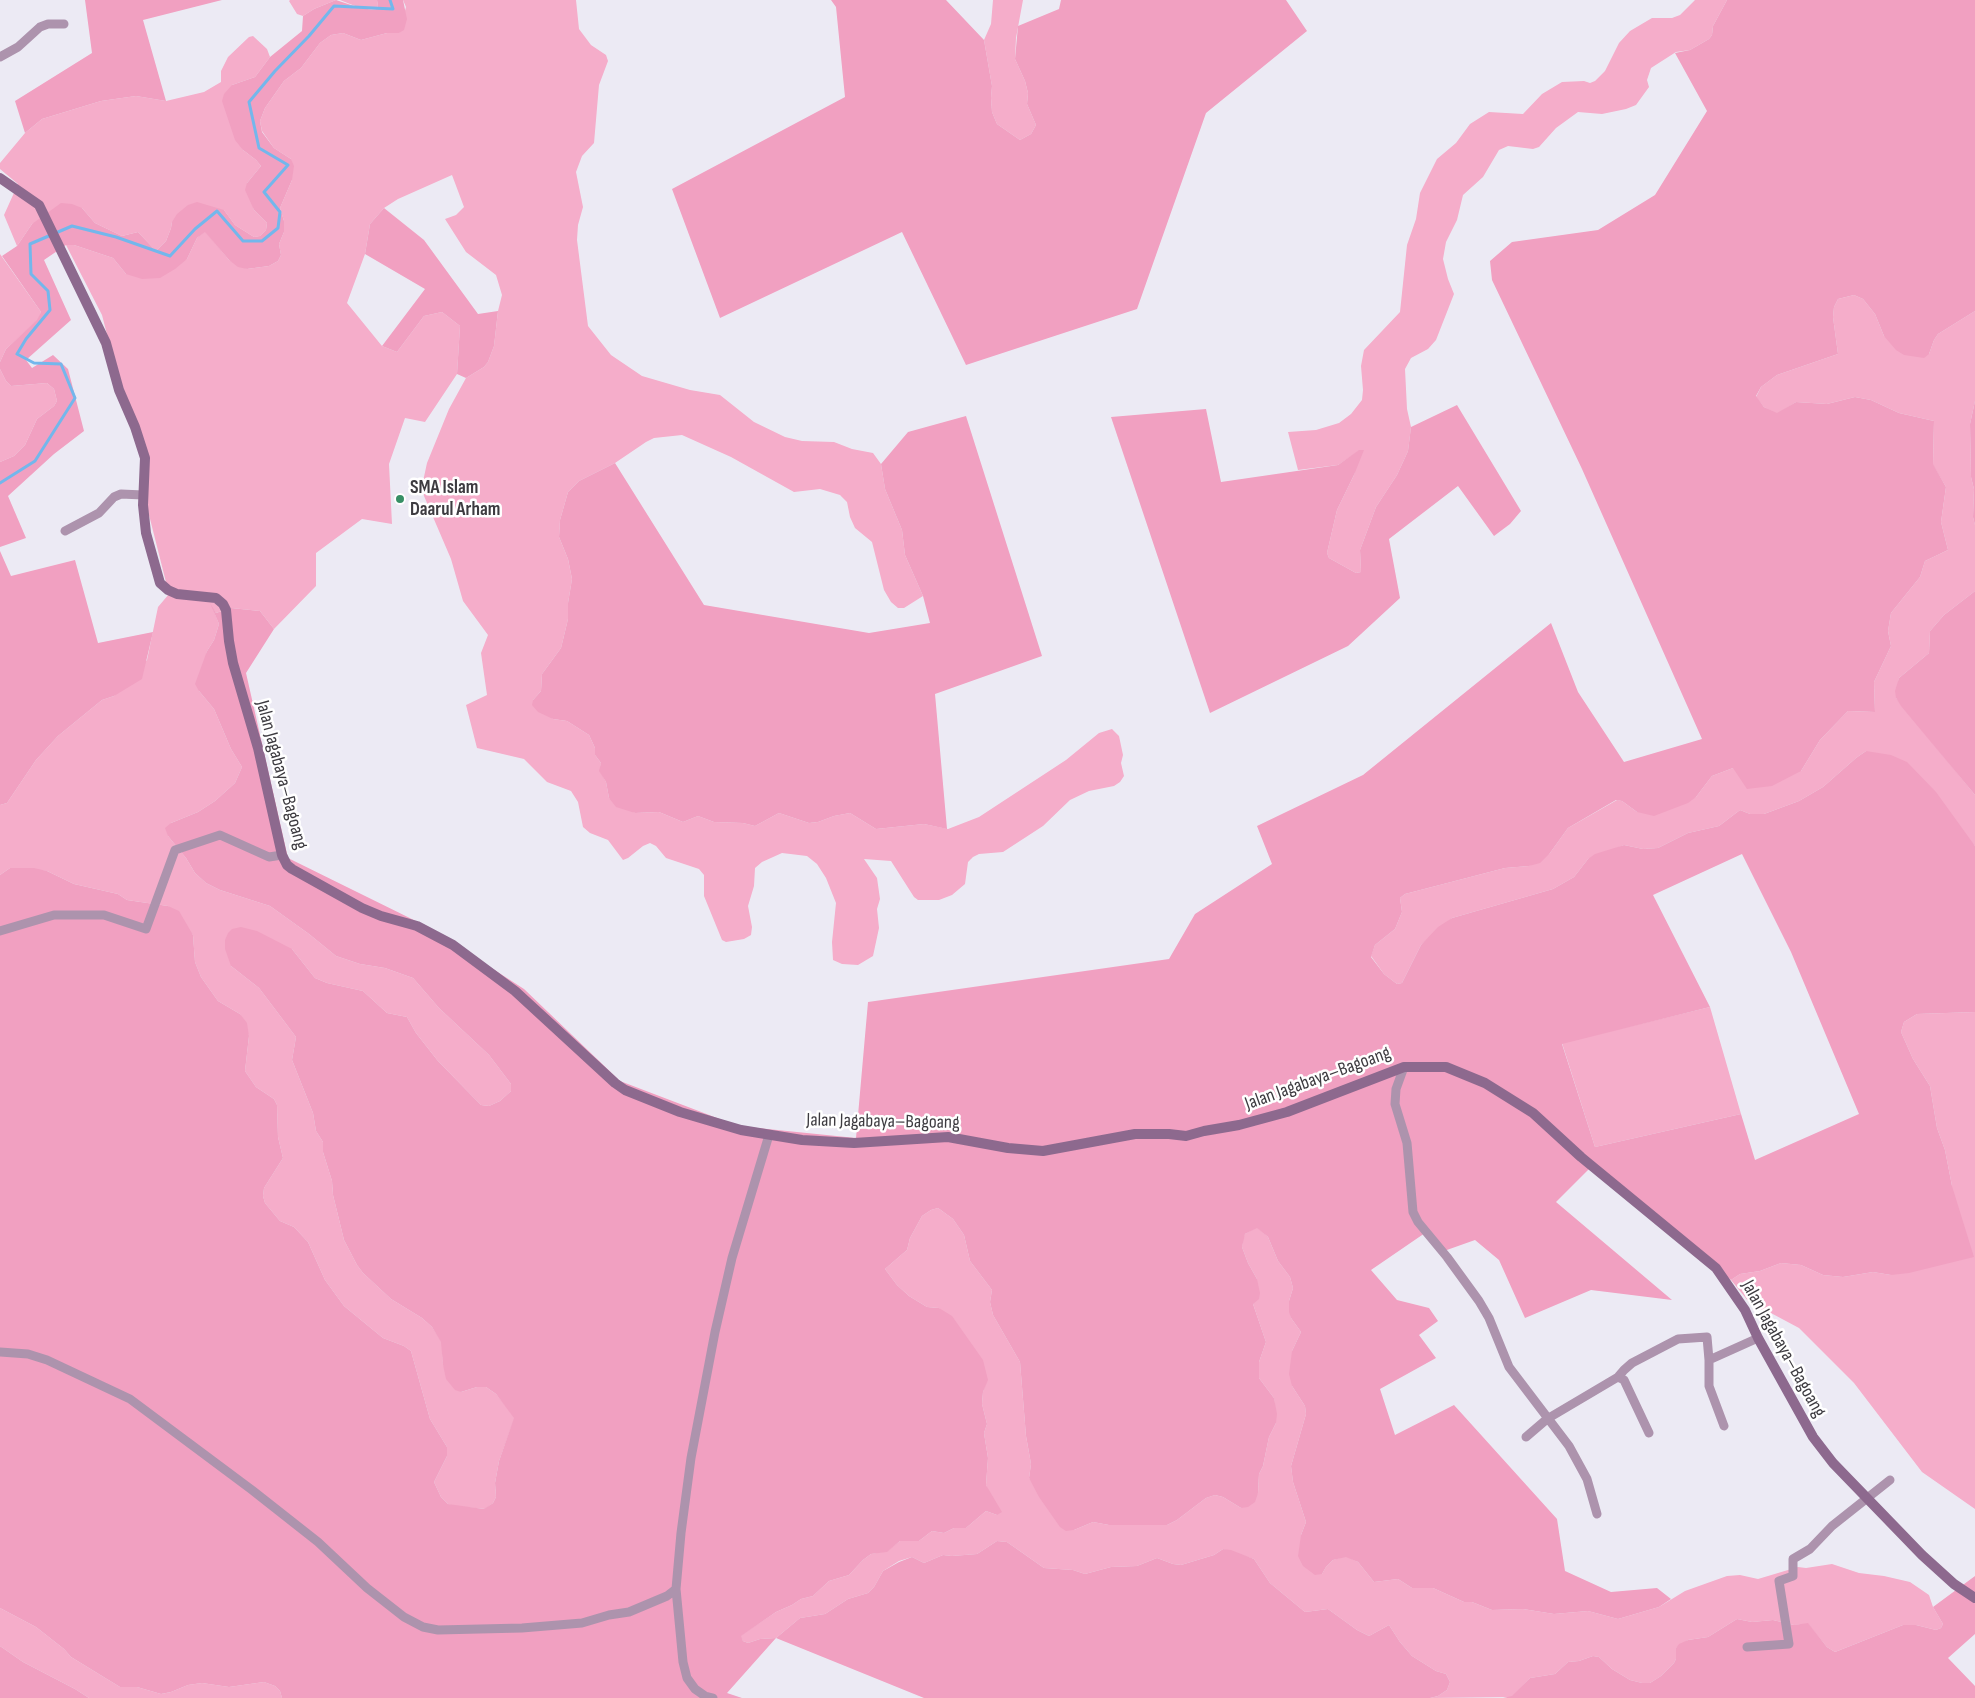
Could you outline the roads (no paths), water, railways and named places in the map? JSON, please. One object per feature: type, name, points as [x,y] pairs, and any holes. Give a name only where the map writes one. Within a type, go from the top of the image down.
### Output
[{"type":"street","points":[[0,57],[18,47],[40,27],[48,24],[64,24]]},
{"type":"street","name":"Jalan Jagabaya–Bagoang","points":[[0,178],[38,204],[106,342],[119,390],[135,427],[145,458],[143,495],[146,533],[160,583],[168,590],[177,594],[216,598],[223,604],[226,610],[228,642],[258,748],[282,856],[287,865],[292,869],[362,908],[381,916],[417,926],[453,944],[516,990],[615,1083],[625,1090],[680,1112],[741,1130],[802,1140],[854,1143],[948,1137],[1008,1148],[1043,1151],[1135,1134],[1186,1136],[1239,1125],[1287,1112],[1404,1067],[1446,1067],[1485,1083],[1533,1113],[1581,1157],[1716,1268],[1745,1310],[1758,1338],[1813,1437],[1833,1463],[1922,1555],[1954,1584],[1975,1598]]},
{"type":"street","points":[[65,531],[99,513],[114,497],[120,494],[143,495]]},
{"type":"street","points":[[0,930],[54,915],[104,915],[146,930],[174,850],[220,835],[269,857],[282,856]]},
{"type":"street","points":[[1404,1067],[1396,1089],[1394,1104],[1407,1143],[1413,1212],[1418,1222],[1479,1300],[1489,1318],[1509,1367],[1569,1446],[1587,1479],[1597,1514]]},
{"type":"street","points":[[713,1698],[705,1696],[695,1689],[687,1678],[683,1662],[676,1589],[681,1533],[691,1458],[715,1332],[732,1258],[769,1135]]},
{"type":"street","points":[[1526,1437],[1547,1419],[1618,1377],[1632,1364],[1678,1339],[1707,1337],[1710,1360],[1709,1386],[1724,1426]]},
{"type":"street","points":[[1710,1360],[1758,1338]]},
{"type":"street","points":[[0,1352],[28,1354],[47,1360],[130,1399],[318,1542],[367,1588],[396,1611],[423,1627],[438,1630],[522,1628],[582,1623],[609,1615],[629,1612],[667,1596],[676,1589]]},
{"type":"street","points":[[1618,1377],[1624,1380],[1649,1433]]},
{"type":"street","points":[[1748,1647],[1789,1644],[1779,1582],[1793,1576],[1793,1559],[1810,1549],[1832,1526],[1890,1480]]},
{"type":"waterway","points":[[0,483],[35,461],[75,398],[61,364],[34,363],[17,354],[26,339],[50,310],[48,291],[31,274],[30,244],[72,226],[116,237],[170,256],[195,229],[217,211],[243,241],[262,241],[278,228],[280,212],[264,192],[288,165],[259,148],[249,102],[334,6],[393,9],[390,0]]},
{"type":"place","name":"SMA Islam Daarul Arham","points":[[400,499]]}]
